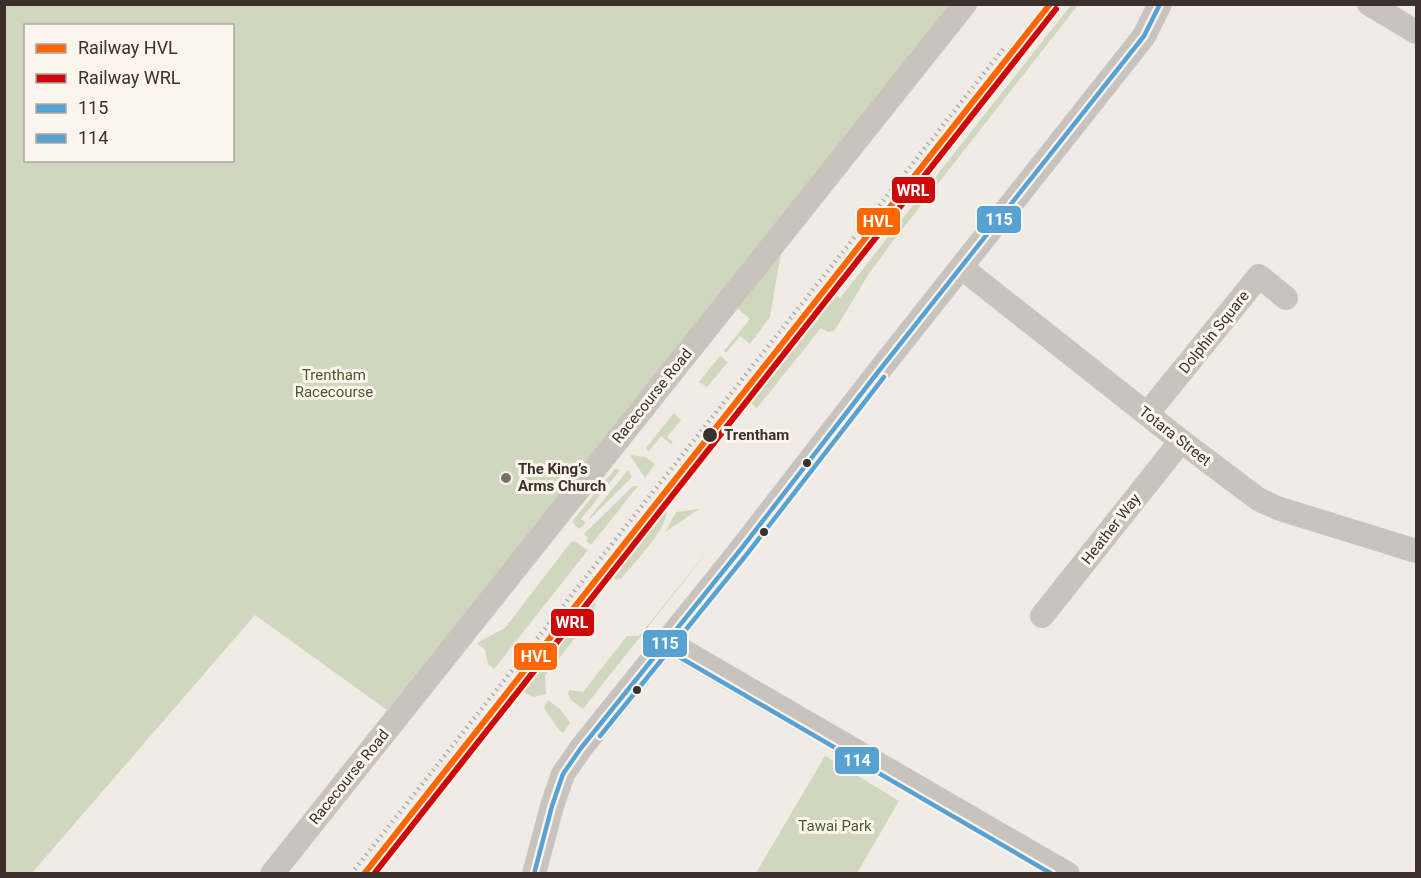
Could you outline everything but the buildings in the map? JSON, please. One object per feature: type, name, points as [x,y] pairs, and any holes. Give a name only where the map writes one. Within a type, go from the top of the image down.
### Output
[{"type":"street","name":"Racecourse Road","points":[[272,873],[965,4]]},
{"type":"street","points":[[534,873],[563,774],[594,731],[1132,51],[1154,19],[1160,4]]},
{"type":"street","points":[[1369,4],[1416,32]]},
{"type":"street","name":"Totara Street","points":[[962,268],[1258,499],[1277,508],[1416,551]]},
{"type":"street","name":"Dolphin Square","points":[[1147,414],[1259,276],[1286,298]]},
{"type":"street","name":"Heather Way","points":[[1042,616],[1181,441]]},
{"type":"street","points":[[666,641],[1068,873]]},
{"type":"green space","name":"Trentham Racecourse","points":[[4,5],[952,5],[387,710],[255,615],[31,874],[4,873]]},
{"type":"green space","points":[[1071,5],[1078,5],[890,245],[868,275],[835,330],[828,332],[821,328],[757,408],[750,403],[836,295],[840,298]]},
{"type":"green space","points":[[781,253],[770,317],[750,344],[740,336],[726,353],[724,351],[750,319],[737,308]]},
{"type":"green space","points":[[720,356],[728,362],[707,387],[699,382]]},
{"type":"green space","points":[[674,413],[681,420],[667,437],[673,442],[671,444],[661,436],[648,452],[646,448]]},
{"type":"green space","points":[[630,455],[645,457],[655,464],[645,478]]},
{"type":"green space","points":[[615,469],[620,470],[581,519],[586,523],[579,529],[573,523],[574,519]]},
{"type":"green space","points":[[628,470],[632,477],[590,519],[589,518]]},
{"type":"green space","points":[[633,486],[638,486],[591,545],[586,541],[588,538],[584,534]]},
{"type":"green space","points":[[699,509],[665,532],[676,512]]},
{"type":"green space","points":[[667,510],[666,518],[656,537],[620,580],[613,577]]},
{"type":"green space","points":[[718,538],[583,709],[571,700],[569,690],[583,692],[627,636],[639,636]]},
{"type":"green space","points":[[574,541],[588,550],[494,669],[488,664],[485,650],[477,643],[505,628]]},
{"type":"green space","points":[[594,602],[595,612],[545,676],[546,694],[533,697],[524,692]]},
{"type":"green space","points":[[548,700],[561,710],[570,723],[563,733],[544,708]]},
{"type":"green space","name":"Tawai Park","points":[[825,756],[899,801],[857,873],[756,873]]},
{"type":"railway","points":[[351,874],[1004,48]]},
{"type":"rail line","name":"HVL","points":[[364,874],[1050,4]]},
{"type":"rail line","name":"WRL","points":[[374,874],[1056,9]]},
{"type":"transit line","name":"115","points":[[534,874],[563,774],[581,748],[741,549],[1144,36],[1160,4]]},
{"type":"transit line","name":"114","points":[[600,736],[747,554],[884,377]]},
{"type":"transit line","name":"114","points":[[662,647],[1052,874]]},
{"type":"place","name":"Trentham","points":[[710,435]]},
{"type":"place","name":"The King’s Arms Church","points":[[506,478]]}]
